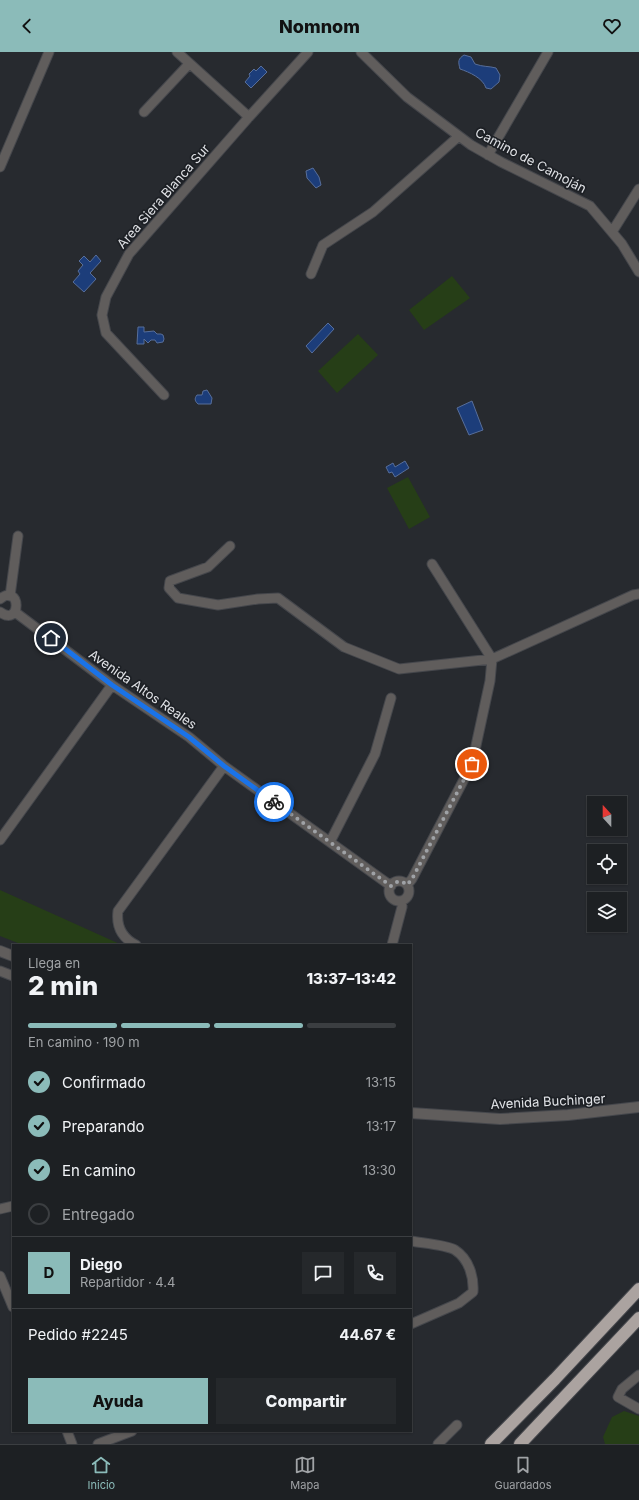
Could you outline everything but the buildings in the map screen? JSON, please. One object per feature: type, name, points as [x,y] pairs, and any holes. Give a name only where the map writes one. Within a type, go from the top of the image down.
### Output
[{"type":"highway","points":[[491,1444],[555,1379],[639,1289]]},
{"type":"highway","points":[[520,1444],[639,1318]]},
{"type":"street","points":[[0,167],[49,52]]},
{"type":"street","points":[[177,52],[250,116]]},
{"type":"street","name":"Area Siera Blanca Sur","points":[[164,395],[106,333],[102,315],[106,297],[129,254],[308,52]]},
{"type":"street","name":"Camino de Camoján","points":[[361,52],[407,97],[459,136],[488,155],[590,206],[622,244],[639,272]]},
{"type":"street","points":[[488,155],[548,52]]},
{"type":"street","points":[[144,112],[189,64]]},
{"type":"street","points":[[311,274],[323,245],[373,212],[459,136]]},
{"type":"street","points":[[612,232],[639,189]]},
{"type":"street","points":[[10,596],[18,536]]},
{"type":"street","points":[[230,546],[208,567],[170,581],[169,588],[178,598],[218,605],[258,599],[278,598],[344,647],[399,670],[492,659],[633,595],[639,594]]},
{"type":"street","points":[[407,885],[412,879],[472,764],[490,681],[492,659],[432,564]]},
{"type":"street","points":[[0,598],[10,596],[16,600],[17,603],[15,612],[12,614],[6,615],[0,612]]},
{"type":"street","name":"Avenida Altos Reales","points":[[15,612],[112,685],[189,737],[224,766],[391,886]]},
{"type":"street","points":[[0,840],[112,685]]},
{"type":"street","points":[[330,842],[375,754],[391,698]]},
{"type":"street","points":[[134,944],[121,933],[118,924],[118,911],[224,766]]},
{"type":"street","points":[[397,882],[407,885],[409,892],[405,899],[395,900],[392,897],[390,890],[391,886],[397,882]]},
{"type":"street","points":[[392,944],[402,907],[402,900]]},
{"type":"street","points":[[0,951],[12,956]]},
{"type":"street","points":[[0,971],[12,976]]},
{"type":"street","name":"Avenida Buchinger","points":[[412,1113],[500,1119],[568,1115],[639,1107]]},
{"type":"street","points":[[0,1209],[12,1206]]},
{"type":"street","points":[[412,1241],[454,1250],[467,1263],[474,1281],[473,1292],[459,1303],[412,1324]]},
{"type":"street","points":[[0,1276],[12,1304]]},
{"type":"street","points":[[639,1375],[622,1389],[618,1397],[639,1409]]},
{"type":"street","points":[[438,1444],[457,1425]]},
{"type":"street","points":[[67,1432],[72,1444]]},
{"type":"street","points":[[98,1444],[129,1432]]},
{"type":"green space","points":[[452,276],[470,298],[424,330],[409,310]]},
{"type":"green space","points":[[358,334],[378,355],[337,393],[318,371]]},
{"type":"green space","points":[[408,477],[430,517],[409,529],[387,488]]},
{"type":"green space","points":[[0,890],[120,944],[20,944],[0,936]]},
{"type":"green space","points":[[624,1411],[639,1416],[639,1444],[605,1444],[603,1437],[612,1417]]},
{"type":"water","points":[[464,55],[471,57],[475,64],[496,68],[500,75],[499,82],[491,89],[486,88],[479,78],[460,69],[459,60]]},
{"type":"water","points":[[261,66],[267,72],[251,88],[245,82],[250,76],[249,74],[254,69],[256,71]]},
{"type":"water","points":[[313,168],[319,177],[321,185],[316,188],[307,178],[306,171]]},
{"type":"water","points":[[96,255],[101,261],[90,273],[96,279],[84,292],[73,282],[80,274],[78,271],[83,265],[79,261],[84,256],[90,262]]},
{"type":"water","points":[[328,323],[334,329],[312,353],[306,346]]},
{"type":"water","points":[[138,327],[144,327],[144,332],[154,331],[157,334],[163,335],[163,342],[157,343],[155,340],[151,340],[148,343],[144,339],[144,344],[137,344]]},
{"type":"water","points":[[207,390],[212,398],[211,404],[198,404],[195,400],[196,396],[202,395],[203,391]]},
{"type":"water","points":[[472,401],[483,430],[469,435],[457,408]]},
{"type":"water","points":[[405,461],[409,468],[395,477],[392,472],[389,473],[386,467],[393,463],[395,467]]},
{"type":"way so far","points":[[274,802],[391,886],[397,882],[407,885],[412,879],[472,764]]},
{"type":"route","points":[[51,638],[112,685],[189,737],[224,766],[274,802]]}]
